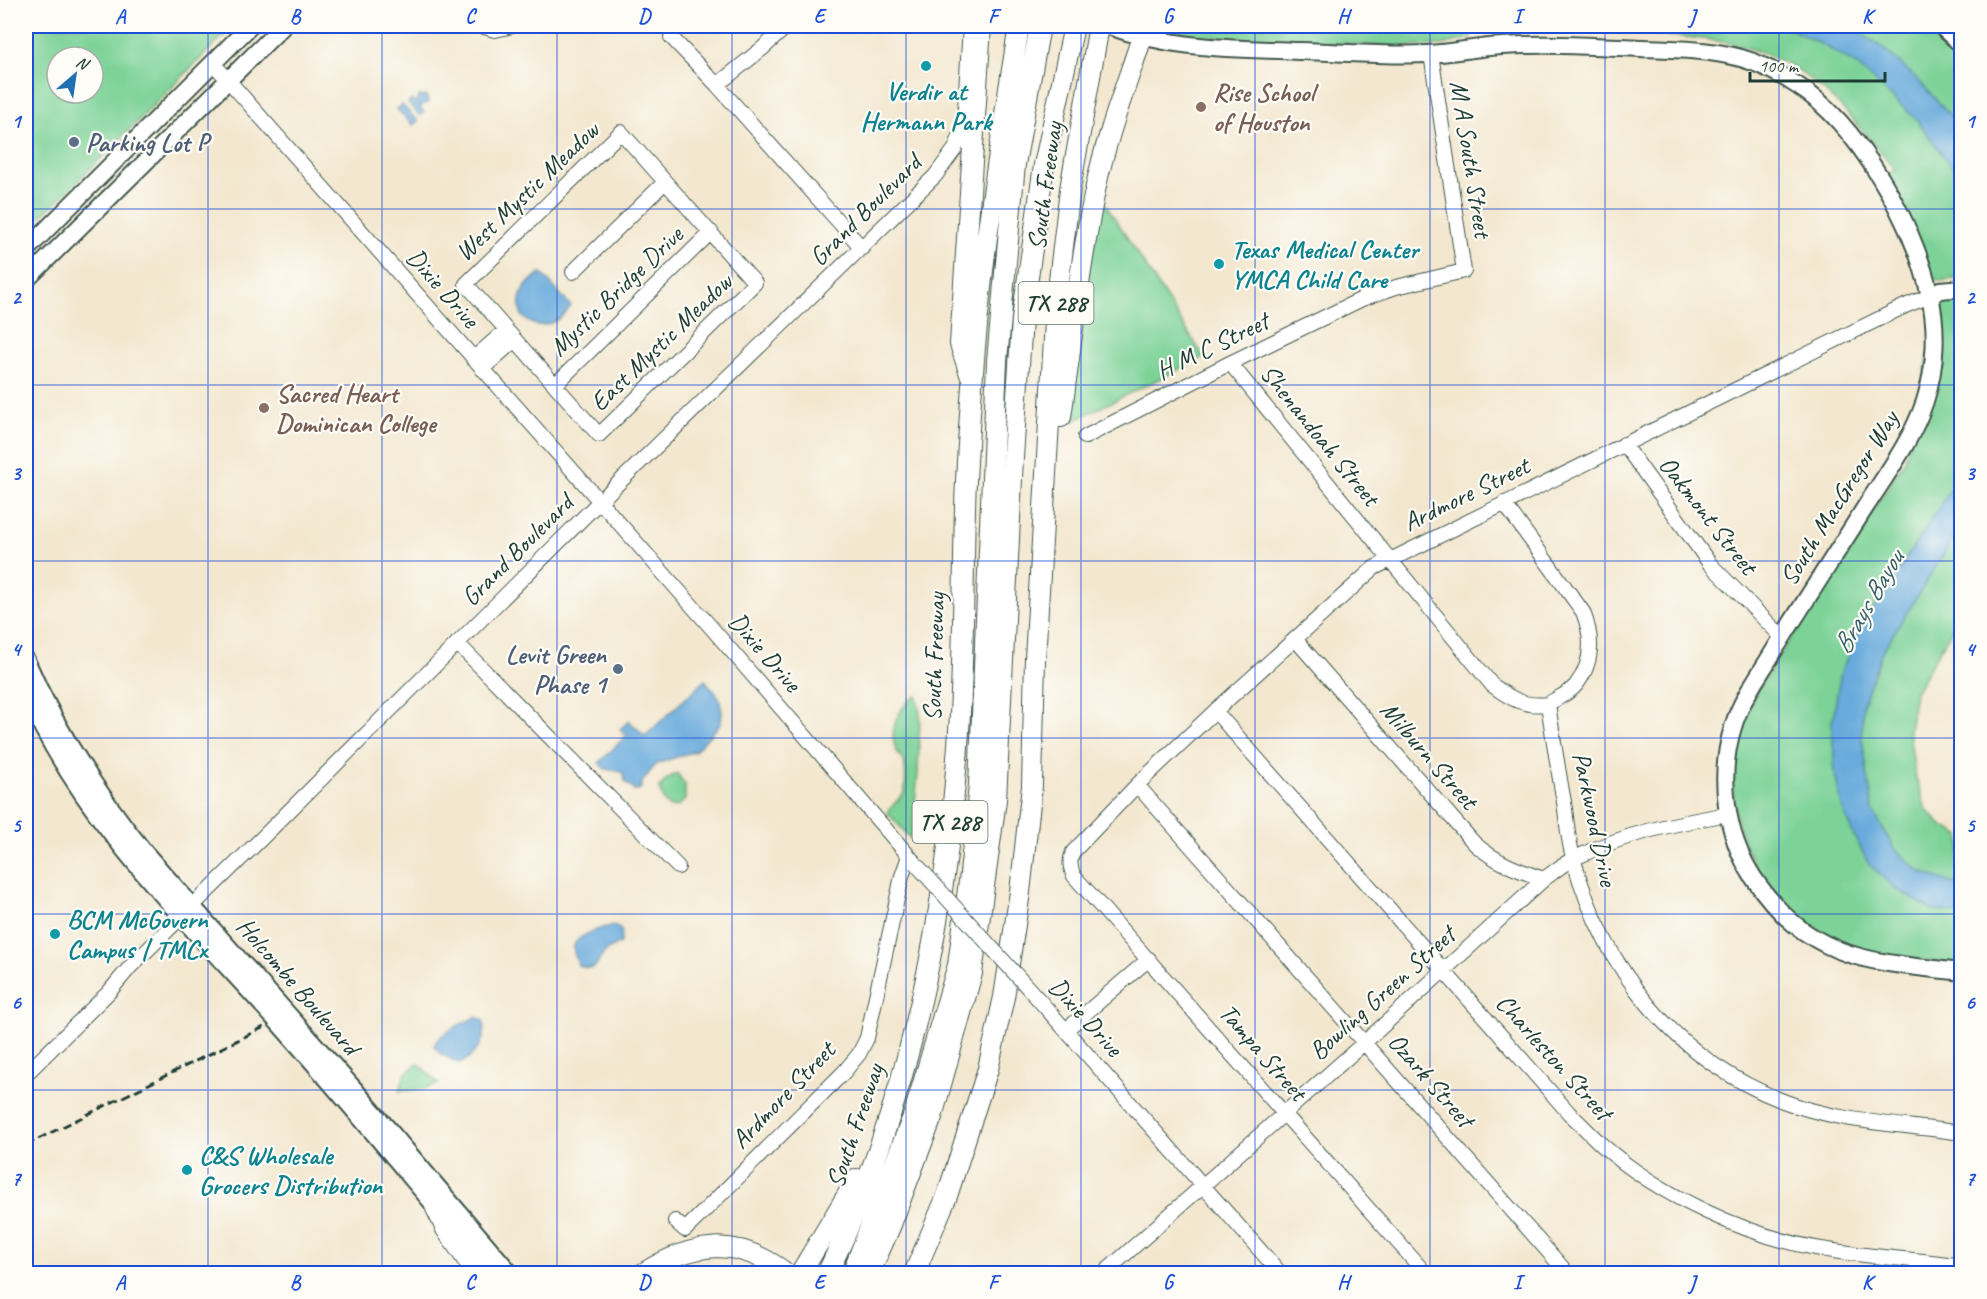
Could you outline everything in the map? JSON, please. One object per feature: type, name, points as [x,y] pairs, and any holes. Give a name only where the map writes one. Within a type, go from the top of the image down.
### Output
[{"type":"highway","points":[[972,382],[960,344],[981,26]]},
{"type":"highway","name":"South Freeway","points":[[827,1274],[884,1133],[916,1029],[946,867],[959,731],[965,503],[972,382],[991,204],[1019,26]]},
{"type":"highway","points":[[852,1274],[914,1114],[958,964],[979,785],[997,361],[1015,164],[1040,26]]},
{"type":"highway","points":[[869,1274],[890,1227],[932,1117],[972,973],[996,800],[1022,319],[1044,165],[1074,27]]},
{"type":"highway","name":"South Freeway","points":[[914,1274],[947,1196],[988,1069],[1004,997],[1020,892],[1032,786],[1035,659],[1056,305],[1070,189],[1106,30]]},
{"type":"highway","points":[[1041,568],[1078,283],[1096,184],[1144,31]]},
{"type":"highway","points":[[800,1274],[884,1133]]},
{"type":"highway","points":[[924,1274],[947,1196]]},
{"type":"highway","points":[[435,1206],[446,1229],[477,1274]]},
{"type":"highway","points":[[642,1274],[670,1257],[689,1250],[738,1249],[769,1260],[787,1274]]},
{"type":"main road","points":[[26,250],[250,26]]},
{"type":"main road","points":[[26,280],[283,26]]},
{"type":"main road","points":[[1941,26],[1962,45]]},
{"type":"main road","name":"South MacGregor Way","points":[[1106,30],[1144,31],[1173,44],[1204,48],[1431,54],[1500,46],[1582,45],[1701,51],[1739,57],[1767,67],[1804,89],[1835,117],[1857,143],[1881,178],[1910,238],[1930,296],[1934,333],[1933,364],[1927,393],[1913,430],[1782,637],[1742,705],[1733,728],[1727,762],[1728,814],[1734,837],[1746,866],[1782,913],[1801,929],[1825,945],[1846,954],[1876,962],[1962,972]]},
{"type":"main road","points":[[93,183],[108,200]]},
{"type":"main road","name":"Ardmore Street","points":[[1930,296],[1940,290],[1962,288]]},
{"type":"main road","name":"Holcombe Boulevard","points":[[26,660],[66,742],[93,785],[188,911],[493,1274]]},
{"type":"main road","name":"Holcombe Boulevard","points":[[26,693],[54,747],[81,791],[132,860],[188,911],[358,1093],[511,1274]]},
{"type":"street","points":[[481,26],[495,30],[512,26]]},
{"type":"street","points":[[717,85],[787,26]]},
{"type":"street","name":"Grand Boulevard","points":[[26,1074],[109,992],[130,967],[599,502],[935,176],[955,149],[964,126],[970,26]]},
{"type":"street","points":[[671,37],[717,85],[862,248]]},
{"type":"street","name":"M A South Street","points":[[1431,54],[1464,272]]},
{"type":"street","name":"Dixie Drive","points":[[213,63],[758,680],[912,860],[1066,1030],[1281,1274]]},
{"type":"street","name":"West Mystic Meadow","points":[[511,335],[466,284],[621,132],[665,182]]},
{"type":"street","points":[[573,272],[665,182],[711,232]]},
{"type":"street","name":"East Mystic Meadow","points":[[555,384],[599,435],[755,283],[711,232]]},
{"type":"street","name":"Mystic Bridge Drive","points":[[555,384],[711,232]]},
{"type":"street","name":"H M C Street","points":[[1085,437],[1362,299],[1396,287],[1464,272]]},
{"type":"street","name":"Ardmore Street","points":[[1070,859],[1077,847],[1137,785],[1368,573],[1504,503],[1905,306],[1930,296]]},
{"type":"street","points":[[478,364],[511,335],[555,384]]},
{"type":"street","name":"Shenandoah Street","points":[[1230,363],[1492,685],[1513,699],[1532,706],[1548,704]]},
{"type":"street","name":"Oakmont Street","points":[[1624,444],[1710,564],[1782,637]]},
{"type":"street","points":[[1504,503],[1583,612],[1590,629],[1592,646],[1588,663],[1575,686],[1548,704]]},
{"type":"street","name":"Milburn Street","points":[[1295,639],[1474,843],[1489,856],[1505,865],[1544,879]]},
{"type":"street","points":[[457,643],[678,867]]},
{"type":"street","name":"Parkwood Drive","points":[[1548,704],[1573,859],[1587,903],[1601,935],[1620,968],[1649,1008],[1702,1057],[1740,1080],[1784,1101],[1855,1121],[1962,1133]]},
{"type":"street","name":"Charleston Street","points":[[1215,711],[1569,1113],[1602,1145],[1673,1194],[1714,1216],[1785,1242],[1822,1249],[1962,1266]]},
{"type":"street","name":"Ozark Street","points":[[1137,785],[1568,1274]]},
{"type":"street","name":"Bowling Green Street","points":[[1105,1273],[1544,879],[1573,859],[1625,837],[1654,828],[1728,814]]},
{"type":"street","name":"Tampa Street","points":[[1070,859],[1070,867],[1074,876],[1426,1274]]},
{"type":"street","name":"Ardmore Street","points":[[675,1221],[685,1230],[844,1072],[859,1054],[865,1043],[872,1016],[902,876],[912,860]]},
{"type":"street","points":[[1066,1030],[1149,959]]},
{"type":"green space","points":[[26,26],[233,26],[26,230]]},
{"type":"green space","points":[[1154,26],[1929,26],[1961,59],[1961,278],[1940,281],[1934,278],[1887,174],[1895,170],[1841,107],[1817,85],[1783,62],[1741,46],[1673,36],[1526,28],[1471,32],[1471,38],[1443,45],[1405,47],[1207,37],[1153,28]]},
{"type":"green space","points":[[1103,200],[1204,357],[1071,422],[1088,269]]},
{"type":"green space","points":[[1961,299],[1961,614],[1915,692],[1909,731],[1915,775],[1926,809],[1940,824],[1961,836],[1961,964],[1878,955],[1853,947],[1816,928],[1786,905],[1762,876],[1745,844],[1735,810],[1733,773],[1739,735],[1754,696],[1905,460],[1939,311],[1946,302]]},
{"type":"green space","points":[[917,696],[920,715],[918,774],[911,839],[887,812],[905,792],[905,766],[896,750],[893,735],[896,719],[910,700]]},
{"type":"green space","points":[[677,773],[685,785],[685,800],[678,806],[670,807],[664,801],[659,788]]},
{"type":"green space","points":[[418,1063],[439,1084],[420,1090],[399,1091],[405,1074]]},
{"type":"water","points":[[1784,26],[1849,26],[1882,47],[1917,79],[1961,127],[1961,187],[1954,170],[1916,119],[1858,66],[1825,46]]},
{"type":"water","points":[[420,95],[426,96],[428,102],[419,107],[424,112],[420,116],[408,103],[411,100],[415,103]]},
{"type":"water","points":[[402,105],[418,121],[413,125],[397,109]]},
{"type":"water","points":[[541,273],[571,306],[555,321],[542,325],[528,321],[522,316],[520,309],[523,291],[530,281]]},
{"type":"water","points":[[1961,469],[1961,527],[1882,652],[1863,704],[1862,737],[1873,811],[1894,848],[1919,871],[1961,885],[1961,914],[1932,910],[1894,888],[1869,864],[1842,807],[1835,774],[1832,724],[1841,672],[1858,632],[1948,494]]},
{"type":"water","points":[[705,680],[719,697],[722,711],[721,723],[695,751],[656,764],[642,782],[641,788],[636,791],[626,783],[622,772],[605,769],[599,763],[628,734],[627,732],[624,734],[620,729],[629,721],[645,736]]},
{"type":"water","points":[[613,926],[618,927],[622,932],[620,943],[606,951],[594,967],[585,968],[578,965],[574,950],[576,941],[591,932]]},
{"type":"water","points":[[476,1017],[483,1020],[484,1033],[480,1045],[472,1055],[461,1063],[439,1052],[434,1045],[437,1040],[453,1028]]},
{"type":"railway","points":[[26,1145],[268,1025]]},
{"type":"place","name":"Verdir at Hermann Park","points":[[926,66]]},
{"type":"place","name":"Rise School of Houston","points":[[1201,107]]},
{"type":"place","name":"Parking Lot P","points":[[74,142]]},
{"type":"place","name":"Texas Medical Center YMCA Child Care","points":[[1219,264]]},
{"type":"place","name":"Sacred Heart Dominican College","points":[[264,408]]},
{"type":"place","name":"Levit Green Phase 1","points":[[618,669]]},
{"type":"place","name":"BCM McGovern Campus | TMCx","points":[[55,934]]},
{"type":"place","name":"C&S Wholesale Grocers Distribution","points":[[187,1170]]},
{"type":"water label","name":"Brays Bayou","points":[[1868,602]]}]
